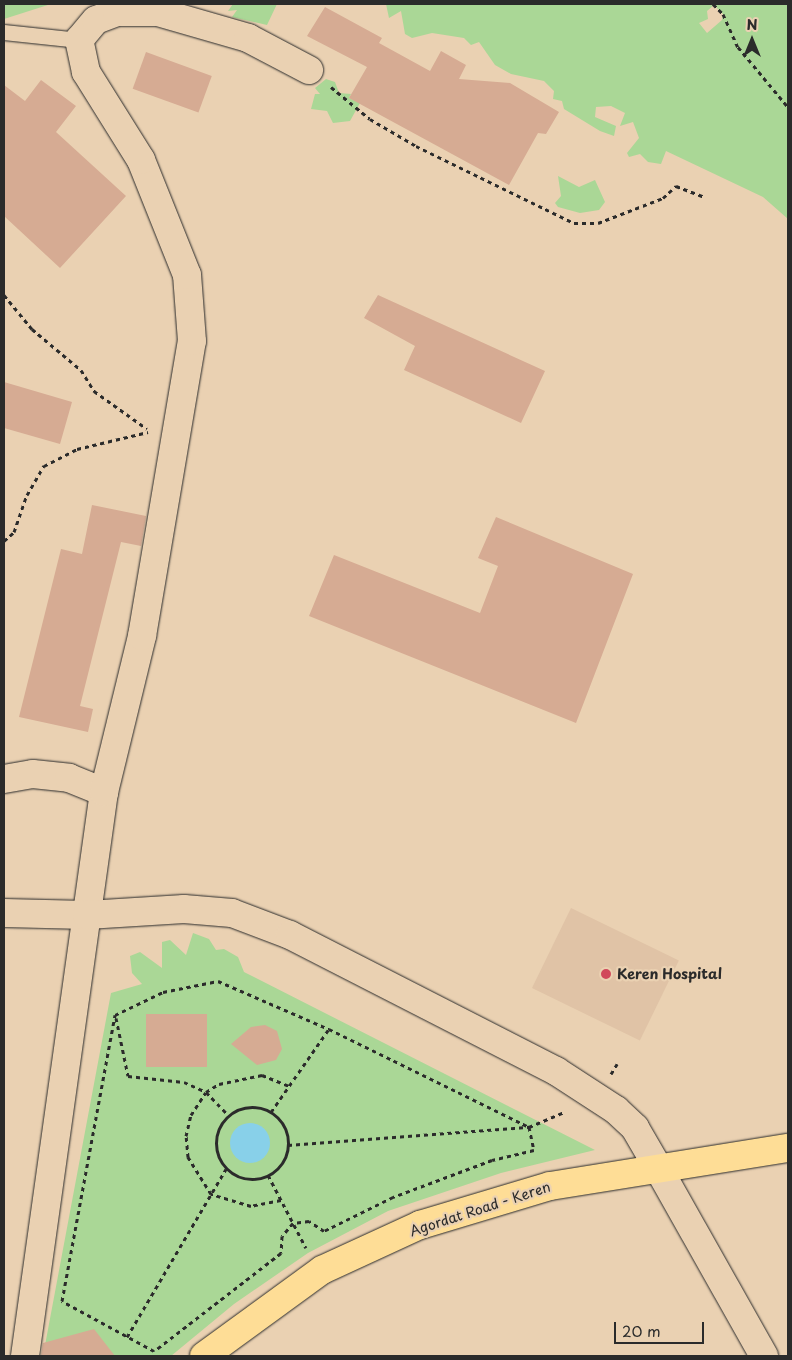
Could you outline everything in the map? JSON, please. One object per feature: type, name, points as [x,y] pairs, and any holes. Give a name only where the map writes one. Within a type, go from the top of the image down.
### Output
[{"type":"highway","name":"Agordat Road - Keren","points":[[204,1356],[239,1327],[322,1270],[420,1226],[550,1186],[657,1166],[788,1148]]},
{"type":"street","points":[[25,1356],[104,792],[146,616],[172,470],[193,311],[187,275],[141,160],[86,72],[79,40],[85,28],[103,17],[117,12],[158,12],[248,38],[309,70]]},
{"type":"street","points":[[4,779],[33,774],[69,778],[104,792]]},
{"type":"street","points":[[4,913],[87,915],[184,910],[232,914],[290,935],[556,1072],[616,1110],[635,1128],[764,1356]]},
{"type":"lane","points":[[4,32],[79,40]]},
{"type":"path","points":[[713,4],[723,14],[738,47],[788,107]]},
{"type":"path","points":[[309,70],[386,128],[574,223],[598,223],[663,198],[676,186],[704,197]]},
{"type":"path","points":[[4,295],[32,329],[81,370],[94,391],[152,432],[108,439],[44,466],[26,495],[14,532],[4,541]]},
{"type":"path","points":[[218,981],[329,1029],[528,1127],[534,1150],[492,1160],[393,1197],[324,1231],[309,1221],[293,1224],[282,1236],[281,1253],[154,1351],[62,1301],[115,1015],[163,992],[218,981]]},
{"type":"path","points":[[115,1015],[128,1076],[184,1082],[206,1092],[228,1115]]},
{"type":"path","points":[[271,1112],[329,1029]]},
{"type":"path","points":[[281,1200],[252,1206],[211,1194],[188,1157],[186,1136],[191,1115],[206,1092],[240,1076],[262,1076],[289,1086]]},
{"type":"path","points":[[244,1107],[271,1112],[285,1127],[288,1145],[283,1162],[268,1175],[241,1178],[226,1169],[215,1141],[228,1115],[244,1107]]},
{"type":"path","points":[[288,1145],[528,1127]]},
{"type":"path","points":[[127,1337],[226,1169]]},
{"type":"path","points":[[268,1175],[308,1253]]},
{"type":"shaded area","name":"Keren Hospital","points":[[571,908],[679,961],[640,1041],[532,988]]},
{"type":"green space","points":[[4,4],[51,4],[4,19]]},
{"type":"green space","points":[[233,4],[277,4],[267,25],[232,17],[237,10],[228,11]]},
{"type":"green space","points":[[386,4],[788,4],[788,219],[763,197],[666,151],[661,164],[648,162],[640,154],[629,157],[627,153],[639,138],[633,122],[620,126],[625,113],[611,106],[596,107],[595,117],[616,126],[614,136],[600,131],[564,109],[562,101],[553,99],[554,91],[544,81],[511,74],[495,65],[479,42],[471,45],[464,38],[432,33],[412,38],[405,34],[401,11],[389,18]],"holes":[[[714,5],[723,14],[722,20],[707,33],[699,23],[708,19],[707,11]]]},
{"type":"green space","points":[[326,79],[335,82],[339,93],[351,94],[349,98],[360,103],[350,121],[333,123],[327,111],[311,109],[315,94],[320,94],[315,88]]},
{"type":"green space","points":[[558,176],[579,187],[595,180],[605,202],[599,210],[580,213],[558,207],[555,203],[561,196]]},
{"type":"green space","points":[[193,933],[209,939],[216,950],[224,949],[238,957],[244,972],[595,1150],[501,1173],[388,1211],[308,1253],[234,1304],[171,1356],[43,1356],[111,993],[142,984],[132,973],[130,956],[140,952],[162,968],[162,942],[170,940],[186,955]]},
{"type":"water","points":[[246,1123],[254,1123],[261,1126],[267,1132],[270,1143],[267,1154],[261,1160],[254,1163],[246,1163],[239,1160],[233,1154],[230,1147],[230,1139],[233,1132],[239,1126]]},
{"type":"building","points":[[325,7],[382,38],[379,43],[430,71],[441,51],[466,65],[459,79],[510,83],[559,112],[546,134],[538,133],[509,185],[349,98],[367,67],[307,36]]},
{"type":"building","points":[[146,52],[212,76],[198,113],[133,89]]},
{"type":"building","points":[[41,80],[76,106],[56,132],[126,196],[60,268],[4,216],[4,85],[25,101]]},
{"type":"building","points":[[378,295],[545,371],[521,423],[404,370],[415,346],[364,318]]},
{"type":"building","points":[[4,382],[72,402],[60,444],[4,428]]},
{"type":"building","points":[[92,505],[146,516],[141,546],[121,542],[80,706],[93,709],[88,732],[19,717],[61,549],[82,554]]},
{"type":"building","points":[[496,517],[633,574],[576,723],[309,616],[334,555],[480,613],[498,566],[478,558]]},
{"type":"building","points":[[146,1014],[207,1014],[207,1067],[146,1067]]},
{"type":"building","points":[[265,1025],[277,1031],[282,1049],[276,1060],[257,1065],[231,1044],[251,1027]]},
{"type":"building","points":[[94,1329],[115,1356],[41,1356],[43,1343]]},
{"type":"place","name":"Keren Hospital","points":[[606,974]]}]
